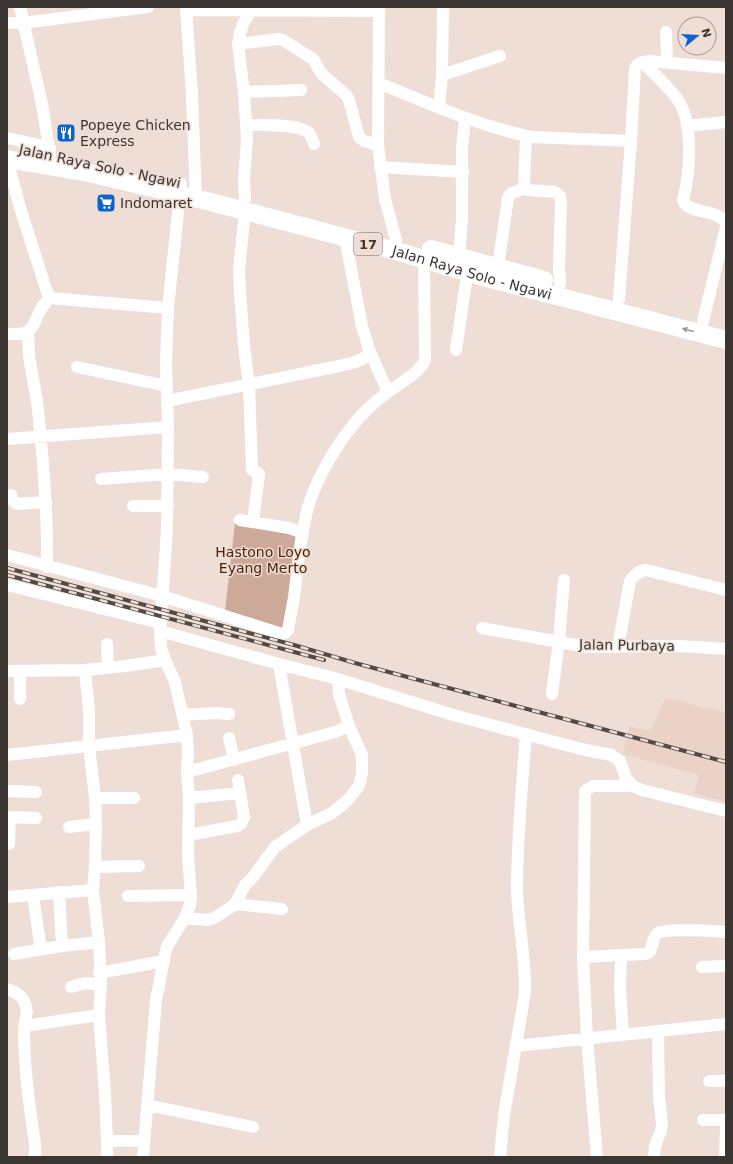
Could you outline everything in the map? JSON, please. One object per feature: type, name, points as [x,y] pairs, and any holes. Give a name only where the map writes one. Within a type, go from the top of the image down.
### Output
[{"type":"highway","name":"Jalan Raya Solo - Ngawi","points":[[7,146],[50,151],[122,169],[189,191]]},
{"type":"highway","name":"Jalan Raya Solo - Ngawi","points":[[7,159],[189,191],[396,240],[462,264],[726,340]]},
{"type":"highway","name":"Jalan Raya Solo - Ngawi","points":[[245,205],[344,238],[424,260],[498,267],[726,327]]},
{"type":"street","points":[[20,7],[42,104],[50,151]]},
{"type":"street","points":[[7,23],[23,23],[126,8],[148,7]]},
{"type":"street","points":[[439,108],[442,75],[443,7]]},
{"type":"street","points":[[142,1157],[156,1000],[167,946],[185,918],[190,905],[191,895],[188,856],[189,798],[187,735],[175,682],[161,648],[160,627],[168,506],[168,308],[189,191],[192,95],[186,8],[226,8],[251,10],[378,9],[378,145],[385,199],[396,240]]},
{"type":"street","points":[[251,10],[241,28],[238,44],[244,92],[247,140],[244,179],[245,205],[240,269],[240,293],[249,385],[252,470],[259,474],[253,522]]},
{"type":"street","points":[[666,32],[667,62]]},
{"type":"street","points":[[238,44],[279,39],[313,59],[321,73],[347,96],[359,137],[364,141],[378,145]]},
{"type":"street","points":[[442,75],[500,56]]},
{"type":"street","points":[[619,300],[635,68],[638,64],[648,60],[726,68]]},
{"type":"street","points":[[642,62],[682,107],[690,147],[684,203],[693,209],[720,216],[726,222]]},
{"type":"street","points":[[379,83],[465,118],[526,136],[631,141]]},
{"type":"street","points":[[244,92],[301,90]]},
{"type":"street","points":[[456,350],[466,282],[462,264],[461,244],[463,172],[462,148],[465,118]]},
{"type":"street","points":[[687,126],[726,122]]},
{"type":"street","points":[[246,125],[285,126],[297,128],[306,131],[311,135],[314,144]]},
{"type":"street","points":[[525,188],[526,136]]},
{"type":"street","points":[[7,138],[40,145],[50,151]]},
{"type":"street","points":[[7,159],[21,211],[49,298]]},
{"type":"street","points":[[380,167],[463,172]]},
{"type":"street","points":[[498,267],[508,198],[510,194],[525,188],[528,190],[555,192],[560,196],[561,202],[559,267],[560,284]]},
{"type":"street","points":[[704,321],[726,227]]},
{"type":"street","points":[[344,238],[362,326],[370,352],[388,392]]},
{"type":"street","points":[[7,555],[162,596],[282,634],[285,633],[288,630],[294,598],[302,533],[309,504],[326,466],[354,424],[374,403],[416,371],[425,360],[424,260]]},
{"type":"street","points":[[49,298],[168,308]]},
{"type":"street","points":[[7,334],[24,334],[28,332],[49,298]]},
{"type":"street","points":[[28,332],[46,502],[48,535],[46,566]]},
{"type":"street","points":[[168,401],[359,361],[364,359],[370,352]]},
{"type":"street","points":[[77,367],[167,386]]},
{"type":"street","points":[[7,439],[168,427]]},
{"type":"street","points":[[101,479],[168,474],[203,477]]},
{"type":"street","points":[[11,495],[15,503],[19,504],[46,502]]},
{"type":"street","points":[[133,506],[168,506]]},
{"type":"street","points":[[240,520],[289,528],[302,533]]},
{"type":"street","points":[[618,647],[630,582],[639,572],[646,570],[726,590]]},
{"type":"street","points":[[552,694],[559,641],[564,580]]},
{"type":"street","points":[[7,585],[160,627],[279,664],[338,679],[450,714],[615,757],[620,761],[626,778],[633,786]]},
{"type":"street","name":"Jalan Purbaya","points":[[482,628],[587,647],[679,646],[726,649]]},
{"type":"street","points":[[106,644],[108,668]]},
{"type":"street","points":[[7,671],[85,670],[165,660]]},
{"type":"street","points":[[279,664],[307,825]]},
{"type":"street","points":[[85,670],[89,711],[89,746],[95,798],[96,824],[93,890],[100,979],[99,1015],[107,1157]]},
{"type":"street","points":[[20,671],[20,699]]},
{"type":"street","points":[[185,918],[207,920],[221,914],[235,904],[245,885],[253,878],[275,847],[307,825],[332,813],[347,801],[359,786],[362,773],[362,755],[349,726],[339,694],[338,679]]},
{"type":"street","points":[[183,715],[214,713],[229,714]]},
{"type":"street","points":[[187,772],[293,744],[349,726]]},
{"type":"street","points":[[500,1157],[504,1115],[525,993],[517,890],[526,734]]},
{"type":"street","points":[[7,755],[187,735]]},
{"type":"street","points":[[229,738],[234,760]]},
{"type":"street","points":[[189,835],[241,824],[244,817],[238,780]]},
{"type":"street","points":[[597,1157],[587,1038],[583,958],[585,791],[593,786],[633,786],[642,790],[726,811]]},
{"type":"street","points":[[7,791],[36,792]]},
{"type":"street","points":[[189,798],[240,793]]},
{"type":"street","points":[[95,798],[134,798]]},
{"type":"street","points":[[9,844],[8,817],[36,818]]},
{"type":"street","points":[[69,827],[96,824]]},
{"type":"street","points":[[95,867],[139,866]]},
{"type":"street","points":[[7,897],[93,890]]},
{"type":"street","points":[[59,892],[62,946]]},
{"type":"street","points":[[34,895],[41,950]]},
{"type":"street","points":[[128,896],[191,895]]},
{"type":"street","points":[[235,904],[282,909]]},
{"type":"street","points":[[583,958],[650,953],[654,937],[658,933],[671,931],[726,932]]},
{"type":"street","points":[[14,954],[98,942]]},
{"type":"street","points":[[621,956],[620,988],[622,1034]]},
{"type":"street","points":[[71,987],[164,960]]},
{"type":"street","points":[[702,967],[726,966]]},
{"type":"street","points":[[7,989],[16,993],[24,1000],[27,1013],[24,1026],[24,1055],[35,1143],[35,1157]]},
{"type":"street","points":[[24,1026],[99,1015]]},
{"type":"street","points":[[516,1046],[726,1024]]},
{"type":"street","points":[[654,1157],[655,1146],[661,1131],[662,1123],[659,1097],[658,1031]]},
{"type":"street","points":[[709,1081],[726,1081]]},
{"type":"street","points":[[147,1105],[253,1127]]},
{"type":"street","points":[[703,1120],[726,1120]]},
{"type":"street","points":[[724,1157],[726,1127]]},
{"type":"street","points":[[107,1141],[144,1141]]},
{"type":"shaded area","points":[[665,698],[726,713],[726,802],[694,793],[699,775],[623,754],[629,726],[651,731]]},
{"type":"green space","name":"Hastono Loyo Eyang Merto","points":[[235,522],[300,535],[284,626],[281,629],[225,611]]},
{"type":"railway","points":[[7,568],[726,762]]},
{"type":"railway","points":[[7,575],[324,660]]},
{"type":"place","name":"Popeye Chicken Express","points":[[66,133]]},
{"type":"place","name":"Indomaret","points":[[106,203]]}]
